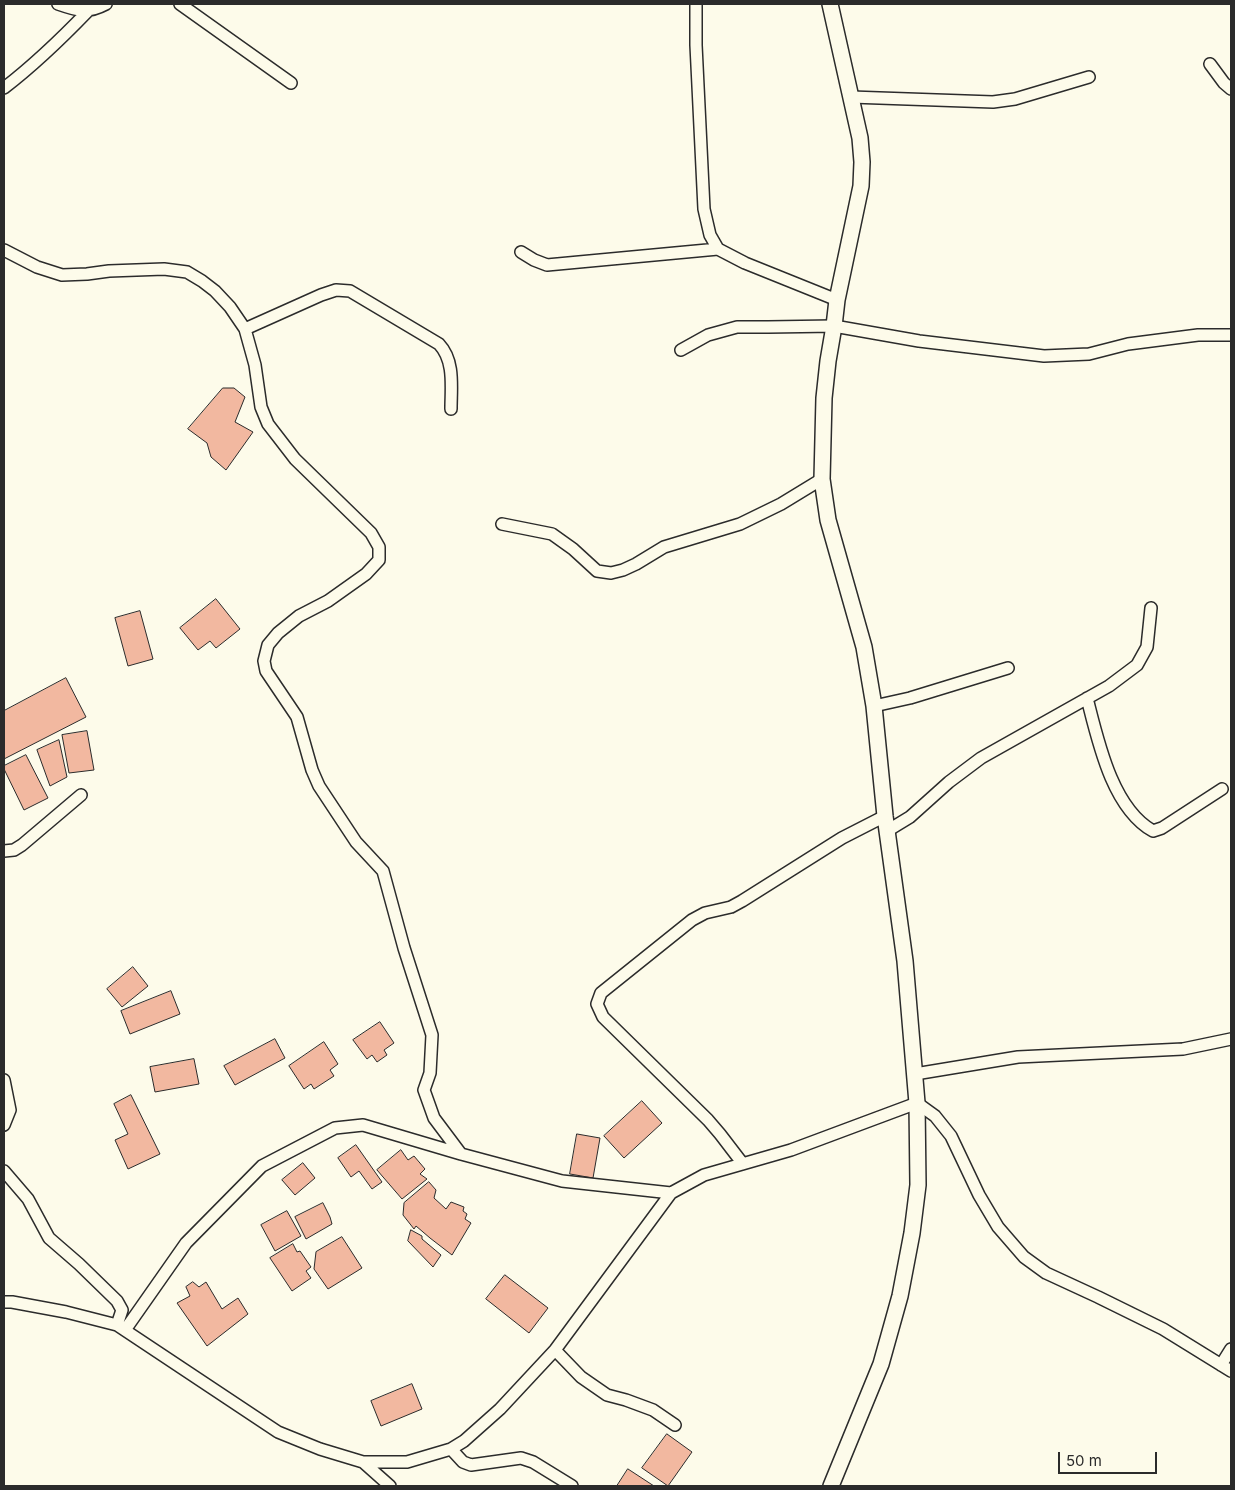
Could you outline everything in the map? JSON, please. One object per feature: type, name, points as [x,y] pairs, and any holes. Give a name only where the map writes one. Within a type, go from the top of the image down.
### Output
[{"type":"street","points":[[58,4],[76,10],[88,11],[98,9],[106,4]]},
{"type":"street","points":[[180,4],[290,83]]},
{"type":"street","points":[[696,4],[696,45],[704,208],[710,235],[718,249],[744,263],[837,300]]},
{"type":"street","points":[[830,4],[860,138],[862,162],[861,178],[837,300],[828,361],[824,398],[822,479],[828,520],[864,647],[874,706],[886,823],[905,961],[917,1103],[918,1185],[912,1233],[900,1296],[880,1364],[831,1486]]},
{"type":"street","points":[[4,88],[60,40],[88,11]]},
{"type":"street","points":[[1210,64],[1224,83],[1231,89]]},
{"type":"street","points":[[851,97],[993,102],[1015,99],[1089,76]]},
{"type":"street","points":[[521,252],[547,265],[562,265],[718,249]]},
{"type":"street","points":[[4,250],[37,267],[62,275],[164,269],[187,272],[215,291],[230,307],[245,328],[255,365],[261,407],[268,424],[295,459],[371,533],[379,547],[379,560],[366,574],[328,601],[299,616],[278,633],[268,646],[264,661],[266,671],[296,717],[312,770],[328,803],[356,842],[382,871],[432,1035],[430,1073],[424,1090],[434,1118],[460,1154]]},
{"type":"street","points":[[245,328],[321,295],[336,290],[350,291],[439,344],[445,351],[450,362],[451,409]]},
{"type":"street","points":[[681,350],[708,335],[738,328],[834,326],[919,341],[1044,356],[1089,354],[1128,344],[1198,335],[1231,335]]},
{"type":"street","points":[[502,524],[552,534],[574,548],[597,571],[611,573],[636,564],[664,547],[740,524],[780,504],[822,479]]},
{"type":"street","points":[[743,1164],[708,1120],[603,1018],[597,1004],[601,993],[692,920],[705,913],[742,901],[842,838],[910,817],[949,782],[981,758],[1109,686],[1137,665],[1148,647],[1151,608]]},
{"type":"street","points":[[874,706],[910,698],[1008,668]]},
{"type":"street","points":[[1087,698],[1099,746],[1118,793],[1141,824],[1153,830],[1162,828],[1222,789]]},
{"type":"street","points":[[4,851],[14,850],[22,845],[81,795]]},
{"type":"street","points":[[915,1074],[1018,1057],[1183,1049],[1231,1039]]},
{"type":"street","points":[[4,1080],[10,1110],[4,1125]]},
{"type":"street","points":[[4,1302],[66,1312],[121,1328],[278,1432],[320,1449],[363,1462],[407,1462],[451,1449],[464,1441],[500,1409],[555,1350],[671,1193],[704,1175],[791,1150],[917,1103]]},
{"type":"street","points":[[917,1103],[935,1116],[951,1136],[979,1195],[998,1227],[1024,1257],[1046,1273],[1163,1329],[1226,1368],[1231,1349]]},
{"type":"street","points":[[121,1328],[186,1244],[262,1166],[335,1128],[363,1125],[460,1154],[562,1181],[671,1193]]},
{"type":"street","points":[[4,1171],[28,1199],[49,1238],[117,1301],[122,1310],[121,1328]]},
{"type":"street","points":[[555,1350],[581,1377],[607,1395],[652,1410],[676,1425]]},
{"type":"street","points":[[451,1449],[463,1462],[471,1465],[521,1458],[533,1462],[572,1486]]},
{"type":"street","points":[[363,1462],[390,1486]]},
{"type":"building","points":[[223,388],[234,388],[245,397],[235,422],[253,432],[226,470],[211,457],[207,443],[188,429]]},
{"type":"building","points":[[216,599],[240,629],[216,648],[210,641],[198,650],[180,628]]},
{"type":"building","points":[[140,611],[153,659],[128,666],[115,618]]},
{"type":"building","points":[[66,678],[86,717],[4,759],[4,711]]},
{"type":"building","points":[[87,731],[94,770],[69,773],[62,735]]},
{"type":"building","points":[[59,740],[67,777],[50,786],[37,750]]},
{"type":"building","points":[[26,755],[48,798],[24,810],[4,766]]},
{"type":"building","points":[[133,967],[148,986],[122,1007],[107,989]]},
{"type":"building","points":[[171,991],[180,1014],[130,1034],[121,1011]]},
{"type":"building","points":[[380,1022],[394,1043],[384,1050],[387,1055],[377,1062],[372,1055],[367,1059],[353,1040]]},
{"type":"building","points":[[275,1039],[285,1058],[235,1085],[224,1066]]},
{"type":"building","points":[[324,1042],[338,1064],[330,1070],[334,1076],[314,1089],[311,1084],[304,1089],[289,1066]]},
{"type":"building","points":[[194,1059],[199,1084],[155,1092],[150,1067]]},
{"type":"building","points":[[131,1095],[160,1154],[128,1169],[115,1140],[128,1134],[114,1104]]},
{"type":"building","points":[[642,1101],[662,1123],[624,1158],[604,1136]]},
{"type":"building","points":[[577,1134],[600,1138],[593,1178],[570,1174]]},
{"type":"building","points":[[356,1145],[382,1182],[372,1189],[359,1171],[351,1177],[338,1158]]},
{"type":"building","points":[[401,1150],[408,1160],[414,1156],[425,1169],[420,1174],[427,1179],[402,1199],[377,1170]]},
{"type":"building","points":[[303,1163],[315,1178],[295,1195],[282,1180]]},
{"type":"building","points":[[429,1182],[436,1190],[434,1198],[446,1209],[451,1202],[464,1207],[463,1211],[467,1214],[465,1219],[471,1223],[452,1255],[416,1226],[414,1229],[403,1215],[404,1203]]},
{"type":"building","points":[[323,1203],[332,1224],[306,1239],[295,1217]]},
{"type":"building","points":[[287,1211],[301,1236],[275,1251],[261,1225]]},
{"type":"building","points":[[411,1230],[422,1236],[422,1239],[441,1255],[433,1267],[408,1241]]},
{"type":"building","points":[[342,1237],[362,1268],[328,1289],[314,1269],[316,1252]]},
{"type":"building","points":[[293,1244],[297,1252],[300,1251],[311,1267],[306,1271],[311,1278],[292,1291],[270,1258]]},
{"type":"building","points":[[505,1275],[548,1308],[529,1333],[486,1299]]},
{"type":"building","points":[[193,1282],[199,1287],[206,1282],[222,1309],[238,1298],[248,1314],[207,1346],[177,1303],[190,1296],[186,1287]]},
{"type":"building","points":[[412,1384],[422,1409],[381,1426],[371,1401]]},
{"type":"building","points":[[667,1434],[692,1452],[668,1486],[642,1468]]},
{"type":"building","points":[[628,1469],[654,1486],[617,1486]]}]
